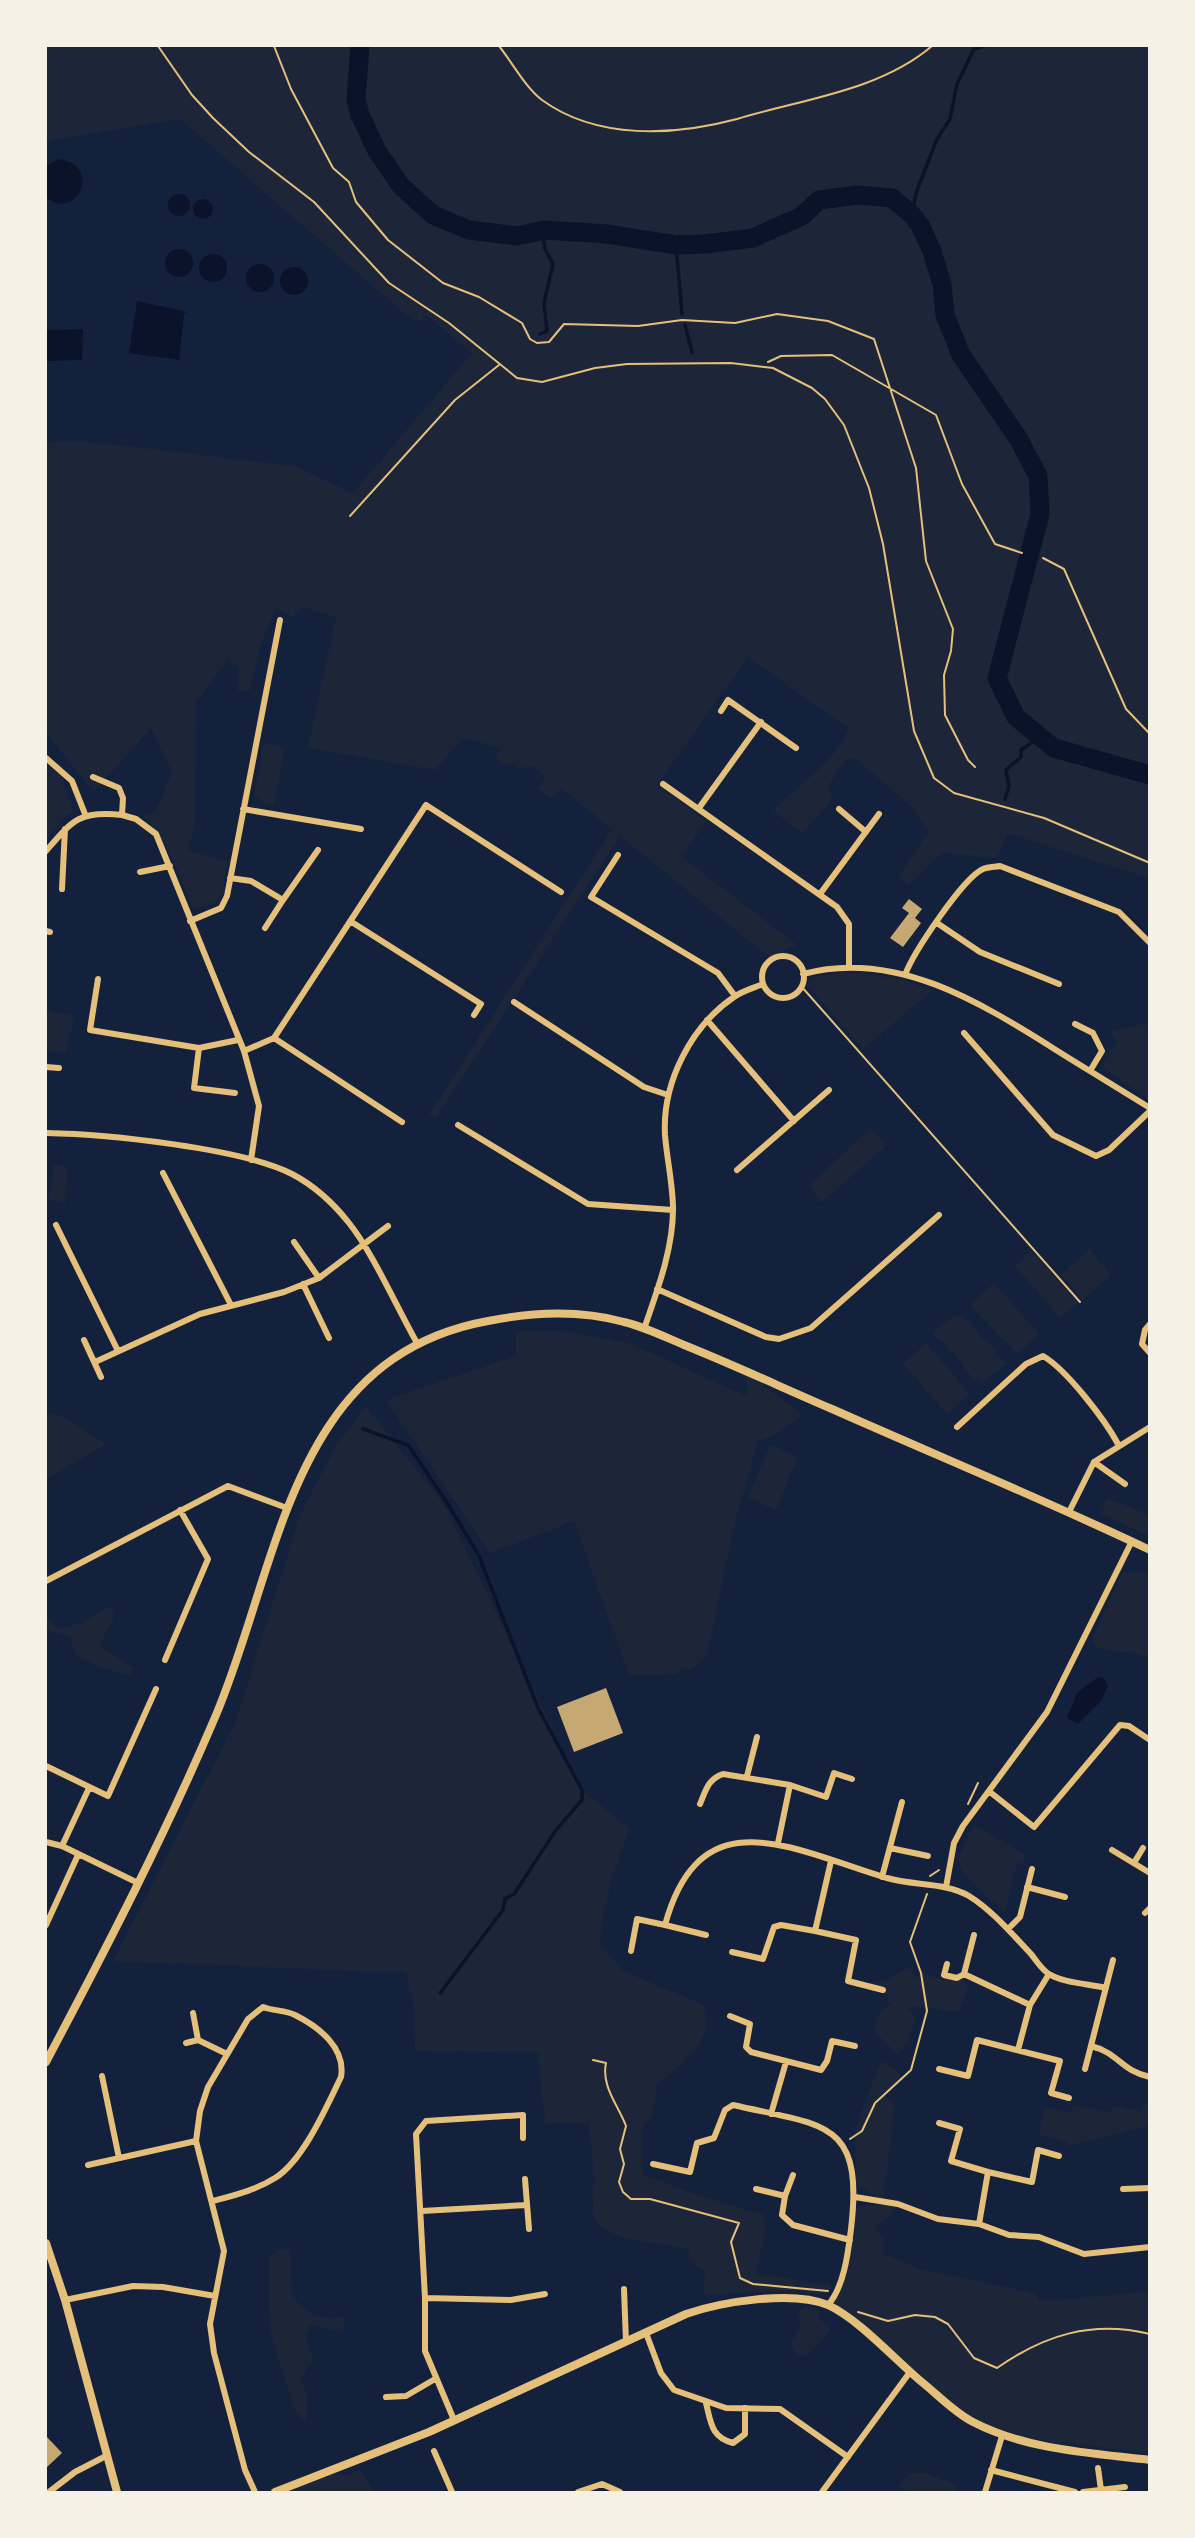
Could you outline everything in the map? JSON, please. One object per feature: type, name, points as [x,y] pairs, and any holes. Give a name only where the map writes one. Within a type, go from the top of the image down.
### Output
[{"type":"street","points":[[190,921],[221,908],[228,896],[280,620]]},
{"type":"street","points":[[721,711],[729,701],[796,748]]},
{"type":"street","points":[[699,808],[761,722]]},
{"type":"street","points":[[46,758],[72,781],[85,814]]},
{"type":"street","points":[[93,776],[119,788],[123,798],[122,815]]},
{"type":"street","points":[[663,783],[837,906],[849,924],[849,967]]},
{"type":"street","points":[[244,1051],[274,1038],[426,805],[561,892]]},
{"type":"street","points":[[243,809],[361,829]]},
{"type":"street","points":[[839,809],[866,832]]},
{"type":"street","points":[[46,851],[65,829],[85,814],[122,815],[136,819],[156,834],[244,1051],[259,1105],[251,1160]]},
{"type":"street","points":[[820,894],[879,814]]},
{"type":"street","points":[[62,889],[65,829]]},
{"type":"street","points":[[265,928],[318,850]]},
{"type":"street","points":[[618,855],[591,897],[719,973],[735,996]]},
{"type":"street","points":[[140,872],[170,866]]},
{"type":"street","points":[[905,975],[919,945],[971,879],[983,869],[1000,866],[1119,912],[1150,943]]},
{"type":"street","points":[[230,878],[251,881],[283,900]]},
{"type":"street","points":[[350,921],[481,1004],[474,1015]]},
{"type":"street","points":[[937,923],[958,940],[980,952],[1059,984]]},
{"type":"street","points":[[780,956],[792,958],[803,974],[801,986],[785,998],[772,994],[763,984],[765,966],[780,956]]},
{"type":"street","points":[[803,974],[825,967],[849,967],[905,975],[967,998],[1150,1110],[1109,1150],[1096,1156],[1053,1135],[964,1033]]},
{"type":"street","points":[[98,979],[90,1030],[199,1048],[238,1040]]},
{"type":"street","points":[[644,1329],[668,1244],[673,1210],[665,1134],[668,1095],[679,1062],[708,1020],[735,996],[763,984]]},
{"type":"street","points":[[514,1002],[644,1087],[668,1095]]},
{"type":"street","points":[[708,1020],[794,1121]]},
{"type":"street","points":[[1075,1024],[1093,1033],[1102,1051],[1090,1071]]},
{"type":"street","points":[[274,1038],[402,1122]]},
{"type":"street","points":[[199,1048],[194,1088],[235,1093]]},
{"type":"street","points":[[46,1067],[59,1068]]},
{"type":"street","points":[[737,1170],[829,1090]]},
{"type":"street","points":[[458,1125],[588,1204],[673,1210]]},
{"type":"street","points":[[46,1133],[177,1147],[251,1160],[292,1174],[323,1196],[350,1223],[418,1343]]},
{"type":"street","points":[[163,1174],[231,1305]]},
{"type":"street","points":[[657,1289],[754,1332],[779,1339],[811,1328],[939,1215]]},
{"type":"street","points":[[56,1225],[118,1351]]},
{"type":"street","points":[[95,1362],[200,1314],[319,1278],[388,1226]]},
{"type":"street","points":[[295,1242],[319,1278]]},
{"type":"street","points":[[303,1284],[329,1338]]},
{"type":"street","points":[[46,2062],[222,1701],[272,1545],[306,1465],[348,1401],[387,1364],[418,1343],[464,1325],[549,1314],[605,1318],[644,1329],[1069,1512],[1150,1550]]},
{"type":"street","points":[[1150,1324],[1145,1329],[1142,1344],[1150,1353]]},
{"type":"street","points":[[83,1340],[101,1377]]},
{"type":"street","points":[[957,1427],[1026,1364],[1044,1356],[1057,1364],[1105,1420],[1118,1444]]},
{"type":"street","points":[[1069,1512],[1094,1462],[1118,1444],[1150,1427]]},
{"type":"street","points":[[1094,1462],[1125,1484]]},
{"type":"street","points":[[46,1581],[228,1486],[287,1508]]},
{"type":"street","points":[[165,1660],[208,1559],[180,1510]]},
{"type":"street","points":[[946,1886],[954,1843],[1047,1712],[1132,1541]]},
{"type":"street","points":[[46,1766],[108,1796],[156,1689]]},
{"type":"street","points":[[989,1792],[1034,1827],[1116,1728],[1126,1724],[1150,1740]]},
{"type":"street","points":[[747,1776],[757,1737]]},
{"type":"street","points":[[700,1804],[713,1777],[723,1774],[790,1785],[826,1797],[834,1773],[852,1779]]},
{"type":"street","points":[[778,1843],[790,1785]]},
{"type":"street","points":[[62,1846],[89,1788]]},
{"type":"street","points":[[882,1877],[902,1802]]},
{"type":"street","points":[[46,1842],[62,1846],[136,1882]]},
{"type":"street","points":[[665,1925],[678,1885],[703,1857],[719,1848],[735,1844],[778,1843],[882,1877],[927,1886],[946,1886],[969,1896],[1008,1929],[1049,1974],[1106,1988]]},
{"type":"street","points":[[890,1848],[928,1856]]},
{"type":"street","points":[[1134,1863],[1143,1849]]},
{"type":"street","points":[[1112,1850],[1150,1873]]},
{"type":"street","points":[[46,1925],[78,1855]]},
{"type":"street","points":[[815,1931],[831,1861]]},
{"type":"street","points":[[1008,1929],[1020,1917],[1032,1869]]},
{"type":"street","points":[[1027,1887],[1065,1897]]},
{"type":"street","points":[[631,1951],[637,1919],[706,1935]]},
{"type":"street","points":[[733,1952],[763,1959],[769,1935],[774,1927],[781,1925],[856,1940],[848,1981],[883,1990]]},
{"type":"street","points":[[947,1964],[944,1975],[957,1978],[964,1974],[974,1935]]},
{"type":"street","points":[[1085,2069],[1113,1959]]},
{"type":"street","points":[[964,1974],[1030,2005]]},
{"type":"street","points":[[1018,2050],[1030,2005],[1049,1974]]},
{"type":"street","points":[[213,2201],[254,2190],[278,2177],[300,2151],[341,2077],[343,2064],[334,2044],[296,2015],[263,2007],[248,2019],[227,2054],[200,2111],[196,2141],[224,2251],[210,2324],[214,2353],[245,2470],[255,2493]]},
{"type":"street","points":[[193,2013],[198,2040]]},
{"type":"street","points":[[730,2016],[750,2024],[747,2050],[786,2062],[821,2070],[827,2061],[832,2041],[855,2046]]},
{"type":"street","points":[[186,2043],[198,2040],[227,2054]]},
{"type":"street","points":[[939,2069],[968,2076],[978,2040],[1060,2061],[1051,2093],[1069,2098]]},
{"type":"street","points":[[1091,2046],[1111,2051],[1133,2073],[1150,2077]]},
{"type":"street","points":[[771,2114],[786,2062]]},
{"type":"street","points":[[102,2076],[119,2158]]},
{"type":"street","points":[[653,2164],[690,2172],[697,2143],[714,2138],[726,2110],[733,2105],[826,2129],[846,2150],[853,2165],[855,2197],[844,2272],[828,2305]]},
{"type":"street","points":[[454,2420],[425,2351],[422,2211],[416,2134],[426,2121],[523,2115],[523,2138]]},
{"type":"street","points":[[939,2123],[960,2129],[951,2161],[988,2172],[1032,2182],[1038,2150],[1059,2156]]},
{"type":"street","points":[[88,2165],[196,2141]]},
{"type":"street","points":[[979,2224],[988,2172]]},
{"type":"street","points":[[793,2175],[782,2214],[793,2225],[850,2240]]},
{"type":"street","points":[[525,2179],[528,2229]]},
{"type":"street","points":[[1123,2189],[1150,2188]]},
{"type":"street","points":[[756,2189],[785,2196]]},
{"type":"street","points":[[855,2197],[898,2204],[938,2219],[979,2224],[1009,2235],[1056,2242],[1084,2254],[1150,2247]]},
{"type":"street","points":[[422,2211],[527,2205]]},
{"type":"street","points":[[46,2243],[65,2300],[117,2493]]},
{"type":"street","points":[[65,2300],[133,2286],[215,2297]]},
{"type":"street","points":[[624,2289],[626,2342]]},
{"type":"street","points":[[425,2298],[511,2300],[545,2294]]},
{"type":"street","points":[[275,2493],[454,2420],[686,2314],[730,2302],[805,2300],[828,2305],[971,2421],[1002,2436],[1066,2450],[1150,2460]]},
{"type":"street","points":[[646,2333],[667,2384],[674,2390],[706,2403],[745,2409],[780,2409],[848,2457]]},
{"type":"street","points":[[822,2493],[910,2372]]},
{"type":"street","points":[[386,2397],[406,2396],[435,2379]]},
{"type":"street","points":[[706,2403],[710,2427],[716,2435],[733,2443],[745,2434],[745,2409]]},
{"type":"street","points":[[985,2493],[1002,2436]]},
{"type":"street","points":[[434,2451],[452,2493]]},
{"type":"street","points":[[49,2493],[75,2472],[106,2456]]},
{"type":"street","points":[[1098,2468],[1101,2490]]},
{"type":"street","points":[[991,2470],[1075,2493]]},
{"type":"street","points":[[578,2493],[602,2484],[620,2493]]},
{"type":"street","points":[[1083,2493],[1125,2487]]},
{"type":"path","points":[[158,46],[192,95],[234,139],[314,202],[389,283],[449,323],[517,378],[542,382],[612,365],[731,363],[773,368],[812,388],[836,411],[844,425],[872,497],[895,611],[914,731],[934,778],[954,793],[1044,818],[1150,863]]},
{"type":"path","points":[[274,46],[291,89],[333,169],[349,182],[356,202],[388,240],[443,284],[479,297],[522,323],[530,339],[537,343],[549,342],[564,324],[638,326],[682,320],[735,323],[777,314],[828,321],[874,339],[916,468],[926,561],[953,629],[951,651],[944,675],[945,715],[968,760],[975,767]]},
{"type":"path","points":[[499,46],[541,99],[586,124],[618,132],[715,124],[737,119],[888,76],[911,63],[932,46]]},
{"type":"path","points":[[768,362],[780,356],[832,355],[936,415],[962,484],[995,544],[1022,554]]},
{"type":"path","points":[[350,516],[456,400],[499,365]]},
{"type":"path","points":[[1043,558],[1064,569],[1126,709],[1150,734]]},
{"type":"path","points":[[801,986],[1080,1302]]},
{"type":"path","points":[[967,1804],[978,1783]]},
{"type":"path","points":[[846,2150],[850,2139],[862,2132],[875,2103],[911,2070],[928,2011],[921,1973],[910,1942],[922,1901],[927,1898],[926,1878],[939,1871],[943,1860]]},
{"type":"path","points":[[593,2060],[606,2063],[604,2072],[609,2094],[626,2126],[620,2149],[624,2164],[619,2182],[623,2192],[631,2199],[650,2199],[739,2223],[731,2242],[740,2278],[753,2284],[829,2291]]},
{"type":"path","points":[[854,2311],[888,2321],[915,2315],[935,2317],[948,2324],[974,2358],[997,2368],[1026,2347],[1056,2335],[1126,2329],[1150,2334]]},
{"type":"shaded area","points":[[46,46],[1149,46],[1149,878],[1007,833],[997,858],[941,853],[909,885],[899,876],[928,832],[911,806],[855,758],[845,760],[829,785],[832,800],[803,833],[773,811],[828,760],[848,728],[748,657],[657,785],[706,821],[682,857],[797,945],[769,957],[620,836],[436,1118],[429,1115],[612,829],[562,789],[550,798],[537,788],[546,778],[534,766],[518,768],[515,764],[500,765],[496,758],[501,748],[463,738],[435,770],[308,748],[336,617],[302,607],[292,618],[276,608],[260,647],[250,690],[238,692],[239,667],[228,660],[196,702],[195,823],[188,851],[228,861],[223,891],[217,902],[194,909],[160,837],[143,816],[155,813],[172,772],[151,728],[94,792],[46,733],[46,442],[83,441],[294,466],[353,493],[472,353],[426,315],[420,322],[405,314],[180,119],[46,141]]},
{"type":"shaded area","points":[[58,159],[72,163],[80,171],[83,181],[75,198],[67,203],[57,203],[46,197],[46,166]]},
{"type":"shaded area","points":[[179,194],[187,197],[190,205],[187,213],[179,216],[171,213],[168,205],[171,197]]},
{"type":"shaded area","points":[[203,199],[210,202],[213,209],[210,216],[203,219],[196,216],[193,209],[196,202]]},
{"type":"shaded area","points":[[179,249],[189,253],[193,263],[189,273],[179,277],[169,273],[165,263],[169,253]]},
{"type":"shaded area","points":[[213,254],[223,258],[227,268],[223,278],[213,282],[203,278],[199,268],[203,258]]},
{"type":"shaded area","points":[[260,264],[270,268],[274,278],[270,288],[260,292],[250,288],[246,278],[250,268]]},
{"type":"shaded area","points":[[294,267],[304,271],[308,281],[304,291],[294,295],[284,291],[280,281],[284,271]]},
{"type":"shaded area","points":[[137,301],[187,312],[184,314],[179,360],[129,353]]},
{"type":"shaded area","points":[[83,329],[82,360],[46,361],[46,330]]},
{"type":"shaded area","points":[[263,743],[285,747],[274,806],[266,805],[254,795]]},
{"type":"shaded area","points":[[46,766],[60,774],[74,814],[68,813],[46,840]]},
{"type":"shaded area","points":[[846,972],[902,979],[932,991],[863,1049],[807,985],[810,978]]},
{"type":"shaded area","points":[[46,1011],[74,1015],[67,1053],[46,1051]]},
{"type":"shaded area","points":[[1150,1023],[1149,1100],[1102,1067],[1117,1042],[1111,1031]]},
{"type":"shaded area","points":[[870,1128],[887,1145],[822,1202],[809,1186]]},
{"type":"shaded area","points":[[54,1164],[67,1167],[65,1203],[48,1200]]},
{"type":"shaded area","points":[[1090,1249],[1111,1275],[1082,1300],[1061,1275]]},
{"type":"shaded area","points":[[1031,1250],[1078,1303],[1060,1318],[1015,1266]]},
{"type":"shaded area","points":[[994,1283],[1039,1334],[1017,1354],[970,1305]]},
{"type":"shaded area","points":[[961,1315],[966,1321],[969,1319],[969,1324],[997,1351],[994,1354],[1007,1363],[981,1384],[977,1379],[974,1381],[952,1350],[949,1352],[944,1340],[941,1342],[932,1333],[949,1319]]},
{"type":"shaded area","points":[[516,1331],[562,1331],[629,1343],[746,1396],[747,1372],[802,1415],[772,1436],[758,1441],[735,1522],[707,1654],[692,1670],[681,1668],[677,1674],[629,1675],[574,1521],[490,1553],[386,1400],[516,1356]]},
{"type":"shaded area","points":[[926,1343],[970,1394],[947,1414],[903,1364]]},
{"type":"shaded area","points":[[366,1406],[443,1503],[582,1790],[630,1829],[610,1885],[600,1944],[623,1971],[702,2004],[706,2028],[702,2039],[677,2068],[657,2084],[653,2115],[642,2128],[642,2174],[691,2193],[764,2215],[765,2231],[756,2274],[832,2285],[825,2295],[789,2291],[703,2295],[705,2271],[689,2261],[688,2249],[623,2237],[602,2227],[593,2208],[594,2171],[589,2123],[545,2123],[538,2053],[415,2051],[414,2005],[406,1973],[113,1961],[236,1721],[300,1515],[336,1446]]},
{"type":"shaded area","points":[[53,1414],[107,1444],[46,1479],[46,1415]]},
{"type":"shaded area","points":[[770,1445],[798,1457],[776,1510],[748,1498]]},
{"type":"shaded area","points":[[1107,1498],[1149,1515],[1149,1536],[1101,1514]]},
{"type":"shaded area","points":[[1122,1572],[1149,1573],[1149,1659],[1094,1645],[1093,1638]]},
{"type":"shaded area","points":[[107,1607],[113,1610],[113,1618],[101,1642],[104,1649],[134,1668],[130,1675],[101,1668],[75,1654],[71,1638],[46,1629],[46,1615],[57,1629],[82,1623]]},
{"type":"shaded area","points":[[1098,1677],[1104,1678],[1108,1686],[1101,1701],[1078,1724],[1067,1718],[1077,1693]]},
{"type":"shaded area","points":[[973,1825],[1025,1854],[1023,1864],[1017,1863],[1005,1913],[963,1874],[958,1859]]},
{"type":"shaded area","points":[[911,1966],[915,1979],[921,1973],[943,1980],[953,1976],[966,1982],[968,1989],[959,2012],[909,2008],[915,2018],[909,2040],[898,2055],[873,2030],[880,2011],[893,2005],[889,2003],[887,1995],[871,1983],[890,1979]]},
{"type":"shaded area","points":[[882,2061],[898,2071],[902,2080],[885,2096],[895,2104],[883,2202],[855,2183],[856,2128]]},
{"type":"shaded area","points":[[1142,2103],[1149,2104],[1149,2126],[1068,2146],[1065,2141],[1039,2135],[1045,2107],[1069,2113],[1075,2105],[1110,2113],[1112,2106],[1142,2111]]},
{"type":"shaded area","points":[[896,2205],[892,2214],[875,2228],[884,2239],[883,2254],[920,2269],[1034,2293],[1040,2301],[1149,2292],[1149,2453],[1033,2439],[971,2421],[830,2304],[843,2272],[854,2206]]},
{"type":"shaded area","points":[[278,2249],[290,2250],[292,2291],[302,2307],[323,2317],[345,2317],[342,2332],[311,2325],[305,2335],[313,2359],[301,2377],[307,2396],[306,2423],[294,2409],[270,2330],[269,2259]]},
{"type":"shaded area","points":[[804,2306],[818,2309],[818,2317],[831,2330],[806,2356],[796,2355],[791,2342],[801,2326],[798,2314]]},
{"type":"shaded area","points":[[358,2470],[365,2476],[373,2492],[286,2492],[315,2475],[347,2475]]},
{"type":"shaded area","points":[[909,2473],[927,2473],[958,2486],[956,2492],[908,2492],[898,2486]]},
{"type":"building","points":[[909,899],[922,909],[915,918],[921,923],[903,947],[890,938],[909,913],[902,908]]},
{"type":"building","points":[[606,1688],[623,1733],[574,1752],[557,1707]]},
{"type":"building","points":[[46,2436],[62,2453],[46,2468]]},
{"type":"waterway","points":[[360,46],[356,99],[360,115],[377,151],[401,186],[433,215],[469,230],[517,236],[545,230],[607,234],[676,245],[753,238],[802,216],[819,200],[858,195],[892,198],[912,215],[920,225],[932,251],[942,284],[945,315],[961,355],[1018,438],[1038,476],[1040,514],[997,678],[1016,717],[1054,748],[1150,775]]},
{"type":"waterway","points":[[912,215],[916,193],[937,139],[950,119],[957,84],[974,49],[984,46]]},
{"type":"waterway","points":[[540,334],[547,331],[544,303],[553,264],[545,249],[542,231]]},
{"type":"waterway","points":[[676,245],[682,314]]},
{"type":"waterway","points":[[685,325],[692,352]]},
{"type":"waterway","points":[[1005,799],[1009,786],[1006,770],[1021,757],[1021,750],[1031,743],[1036,733]]},
{"type":"waterway","points":[[363,1429],[408,1445],[446,1501],[479,1556],[538,1708],[582,1790],[582,1800],[556,1830],[514,1894],[505,1899],[503,1910],[440,1993]]}]
